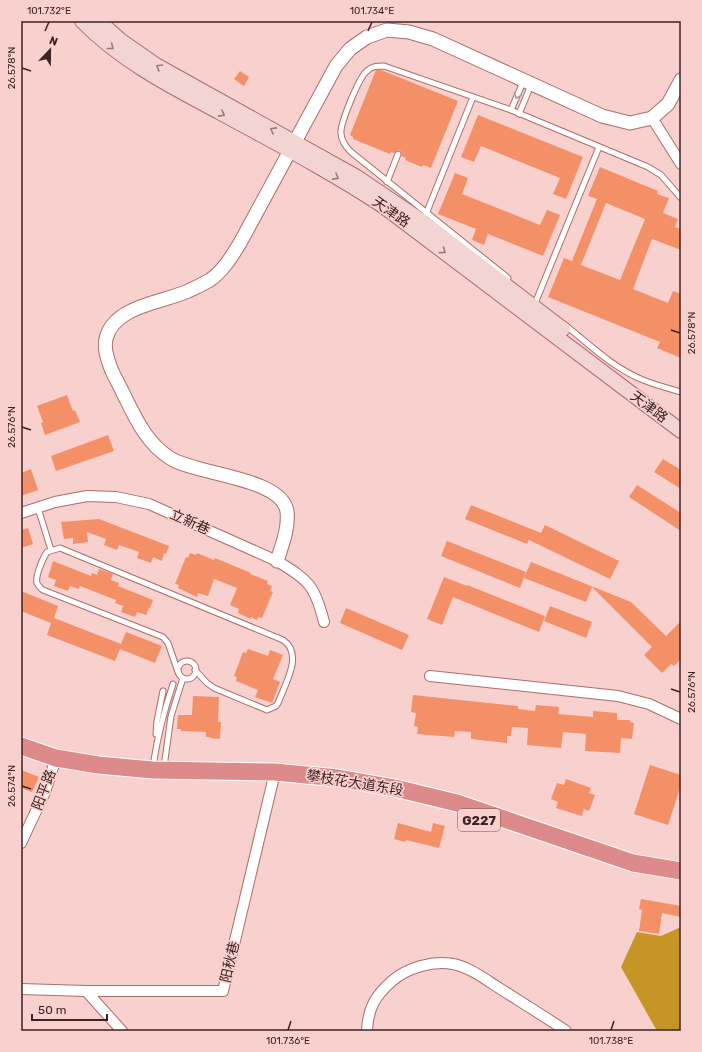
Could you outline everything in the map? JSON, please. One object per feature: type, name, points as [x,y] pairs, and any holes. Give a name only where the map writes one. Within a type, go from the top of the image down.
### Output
[{"type":"highway","name":"攀枝花大道东段","points":[[21,746],[54,763],[274,777],[394,797],[456,812],[632,871],[681,880]]},
{"type":"highway","name":"攀枝花大道东段","points":[[21,756],[54,763],[89,773],[158,779],[274,777],[338,778],[396,788],[457,803],[633,863],[681,871]]},
{"type":"main road","name":"天津路","points":[[82,21],[102,26],[118,53],[150,74],[292,146],[383,206],[681,431]]},
{"type":"main road","points":[[292,146],[357,177],[388,197],[681,419]]},
{"type":"street","points":[[277,561],[287,528],[286,510],[279,497],[267,488],[253,483],[188,467],[170,458],[154,446],[142,431],[110,368],[105,353],[106,340],[111,327],[120,318],[134,310],[188,291],[210,279],[228,262],[240,243],[336,66],[350,49],[367,36],[387,30],[409,32],[433,40],[602,116],[630,123],[652,118],[668,104],[681,80]]},
{"type":"street","points":[[652,118],[681,164]]},
{"type":"street","name":"立新巷","points":[[21,513],[55,502],[87,496],[116,497],[149,504],[277,561],[297,573],[310,584],[319,602],[324,622]]},
{"type":"street","points":[[430,676],[618,696],[649,704],[681,719]]},
{"type":"street","name":"阳平路","points":[[21,843],[45,792],[54,763]]},
{"type":"street","name":"阳秋巷","points":[[86,991],[223,990],[274,777]]},
{"type":"street","points":[[367,1031],[370,1011],[375,998],[384,988],[396,978],[410,970],[425,965],[442,963],[462,967],[479,976],[566,1031]]},
{"type":"street","points":[[21,989],[86,991],[122,1031]]},
{"type":"lane","points":[[512,281],[426,214],[350,152],[344,144],[341,134],[342,122],[360,79],[366,71],[374,66],[384,66],[511,110],[648,167],[660,175],[681,198]]},
{"type":"lane","points":[[511,110],[528,82]]},
{"type":"lane","points":[[519,114],[528,82]]},
{"type":"lane","points":[[426,214],[473,97]]},
{"type":"lane","points":[[536,301],[599,147]]},
{"type":"lane","points":[[387,182],[398,154]]},
{"type":"lane","points":[[530,296],[622,370],[643,380],[681,392]]},
{"type":"lane","points":[[38,508],[51,550]]},
{"type":"lane","points":[[178,672],[180,664],[191,662],[207,683],[214,688],[267,710],[272,709],[278,703],[291,668],[293,654],[288,643],[283,640],[60,548],[51,550],[45,556],[37,575],[37,584],[40,588],[163,638],[168,643],[178,672],[183,678]]},
{"type":"lane","points":[[183,678],[191,678],[194,676],[196,670]]},
{"type":"lane","points":[[158,770],[183,678]]},
{"type":"lane","points":[[156,747],[163,715],[173,684]]},
{"type":"lane","points":[[158,770],[156,747],[157,721],[163,691]]},
{"type":"shaded area","points":[[681,927],[681,1031],[657,1031],[621,967],[637,932],[661,936]]},
{"type":"building","points":[[376,70],[381,70],[458,101],[431,168],[423,165],[422,167],[405,160],[406,158],[401,156],[402,153],[400,150],[394,153],[391,152],[390,154],[353,139],[350,135]]},
{"type":"building","points":[[240,71],[249,77],[244,86],[234,79]]},
{"type":"building","points":[[478,115],[583,157],[566,199],[553,194],[560,178],[481,146],[474,162],[461,157]]},
{"type":"building","points":[[600,167],[658,191],[657,194],[669,198],[663,213],[678,219],[675,227],[681,229],[681,250],[652,239],[633,289],[668,303],[673,291],[681,294],[681,358],[657,348],[660,342],[548,297],[564,258],[572,261],[597,199],[588,196]],"holes":[[[606,203],[645,219],[620,280],[581,265]]]},
{"type":"building","points":[[455,173],[468,178],[462,194],[540,225],[547,210],[560,215],[543,256],[488,234],[484,245],[472,240],[476,229],[438,214]]},
{"type":"building","points":[[67,395],[73,411],[75,410],[80,422],[45,435],[41,423],[43,422],[37,406]]},
{"type":"building","points":[[108,435],[114,451],[56,471],[51,456]]},
{"type":"building","points":[[663,459],[681,470],[681,489],[654,472]]},
{"type":"building","points":[[31,469],[38,490],[21,496],[21,473]]},
{"type":"building","points":[[637,485],[681,513],[681,531],[629,497]]},
{"type":"building","points":[[471,505],[541,533],[545,525],[619,561],[610,579],[529,540],[527,544],[465,519]]},
{"type":"building","points":[[99,519],[169,546],[166,554],[164,553],[162,561],[153,557],[151,563],[137,558],[139,552],[119,545],[117,550],[104,545],[106,539],[87,532],[88,542],[73,544],[73,538],[64,539],[61,522]]},
{"type":"building","points":[[28,528],[33,544],[21,548],[21,530]]},
{"type":"building","points":[[447,541],[526,572],[520,588],[441,556]]},
{"type":"building","points":[[190,553],[196,555],[197,553],[214,560],[215,558],[268,581],[267,584],[272,586],[270,591],[273,592],[262,618],[258,617],[257,620],[251,617],[251,619],[238,613],[239,609],[230,605],[237,588],[214,579],[208,596],[198,593],[197,597],[178,588],[179,585],[175,584],[186,557],[188,558]]},
{"type":"building","points":[[53,561],[91,576],[92,573],[97,575],[99,569],[113,574],[111,580],[119,583],[118,586],[153,600],[150,608],[146,615],[137,612],[135,617],[121,612],[123,606],[115,603],[116,600],[80,586],[79,589],[70,586],[68,591],[54,586],[56,580],[48,577]]},
{"type":"building","points":[[531,562],[631,602],[666,636],[681,621],[681,659],[674,666],[671,664],[662,673],[644,655],[652,647],[592,587],[586,602],[524,578]]},
{"type":"building","points":[[444,577],[545,616],[539,632],[453,597],[442,625],[427,619]]},
{"type":"building","points":[[21,591],[58,606],[54,618],[121,644],[126,632],[162,646],[155,663],[120,649],[115,661],[47,635],[51,623],[21,611]]},
{"type":"building","points":[[550,606],[592,622],[586,638],[544,621]]},
{"type":"building","points":[[346,608],[409,635],[402,650],[340,623]]},
{"type":"building","points":[[248,649],[268,656],[270,650],[283,655],[273,679],[280,682],[272,703],[255,697],[258,690],[236,681],[237,677],[234,676],[243,652],[246,653]]},
{"type":"building","points":[[413,695],[518,706],[518,709],[535,711],[536,705],[559,707],[558,714],[593,717],[593,711],[617,713],[617,720],[630,720],[630,722],[634,723],[632,739],[621,738],[620,753],[585,751],[586,734],[563,732],[561,748],[527,745],[528,728],[512,727],[511,736],[507,736],[507,743],[471,739],[471,732],[455,731],[454,737],[417,734],[418,727],[414,726],[416,713],[411,712]]},
{"type":"building","points":[[193,696],[219,697],[218,722],[221,722],[220,739],[206,737],[206,732],[181,731],[181,729],[177,729],[178,715],[192,715]]},
{"type":"building","points":[[650,765],[681,775],[681,785],[668,825],[634,814]]},
{"type":"building","points":[[21,770],[39,777],[32,792],[21,788]]},
{"type":"building","points":[[566,779],[591,788],[589,793],[595,795],[589,811],[584,809],[582,816],[556,808],[558,802],[551,799],[557,783],[564,785]]},
{"type":"building","points":[[398,823],[431,832],[433,823],[445,826],[439,848],[406,840],[405,842],[394,839]]},
{"type":"building","points":[[641,899],[681,906],[681,917],[662,913],[659,934],[639,931],[642,910],[639,909]]}]
